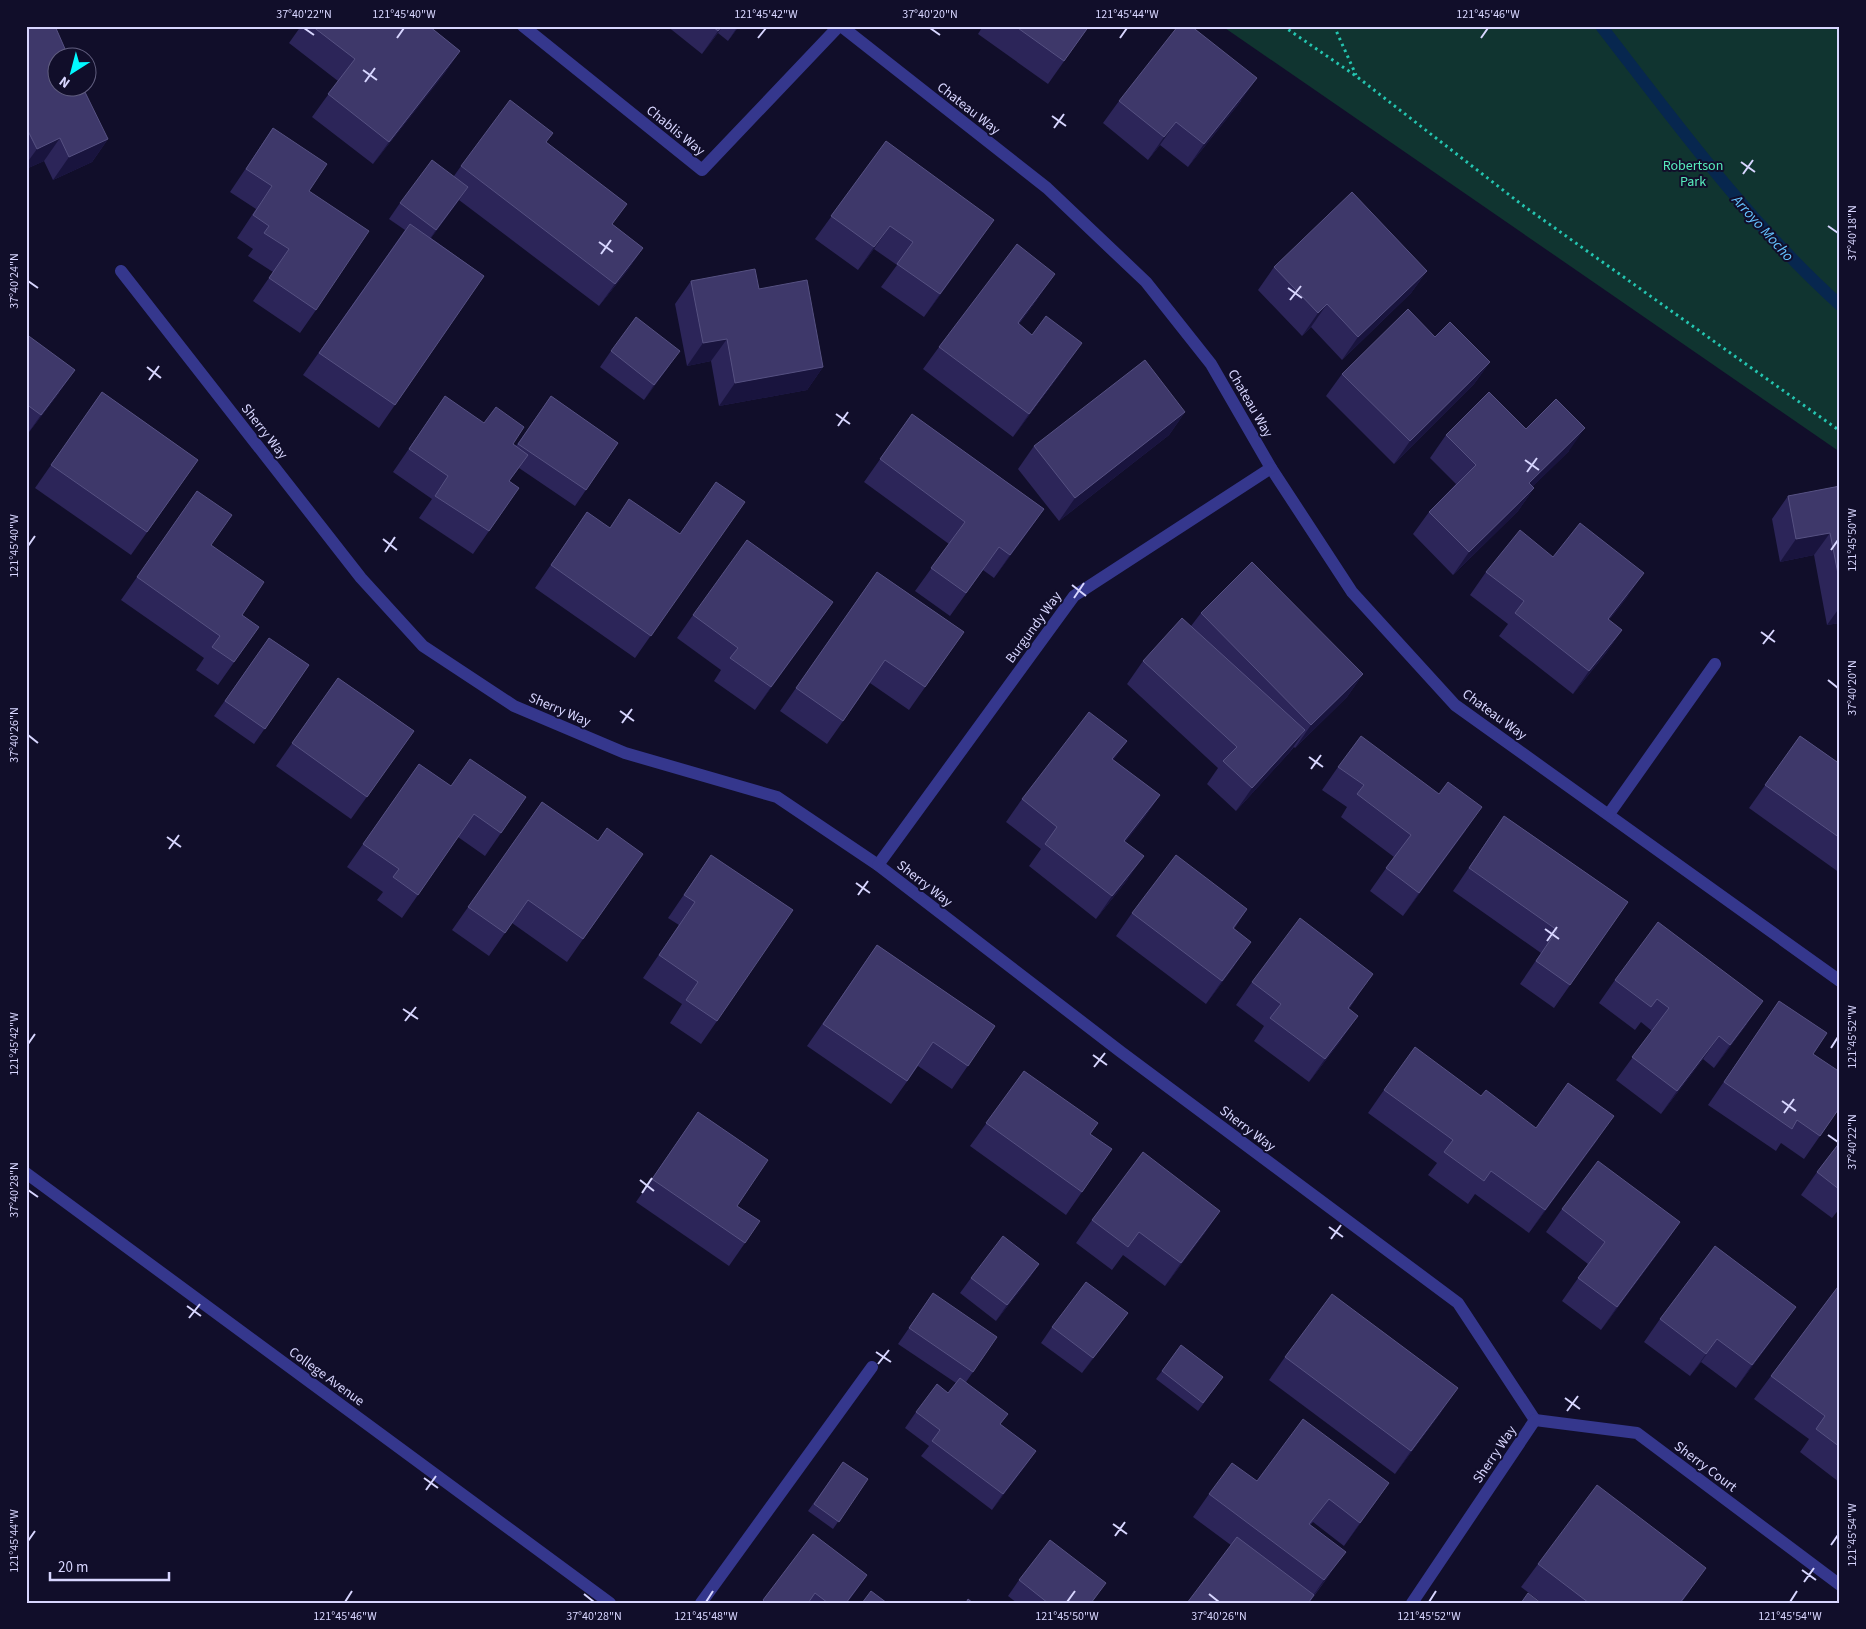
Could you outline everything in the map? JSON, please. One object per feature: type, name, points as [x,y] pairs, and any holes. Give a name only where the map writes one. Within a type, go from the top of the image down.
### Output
[{"type":"street","name":"Chablis Way","points":[[523,26],[702,170],[840,26]]},
{"type":"street","name":"Chateau Way","points":[[840,26],[1047,188],[1146,282],[1211,364],[1271,468],[1352,592],[1455,705],[1840,981]]},
{"type":"street","name":"Sherry Way","points":[[121,271],[361,578],[423,646],[514,706],[625,753],[776,797],[878,865],[1121,1052],[1458,1303],[1535,1420],[1412,1603]]},
{"type":"street","name":"Burgundy Way","points":[[878,865],[1074,596],[1271,468]]},
{"type":"street","points":[[1609,814],[1715,664]]},
{"type":"street","name":"College Avenue","points":[[26,1173],[610,1603]]},
{"type":"street","points":[[702,1603],[872,1367]]},
{"type":"street","name":"Sherry Court","points":[[1535,1420],[1637,1433],[1840,1585]]},
{"type":"path","points":[[1282,26],[1356,76],[1520,204],[1840,432]]},
{"type":"path","points":[[1334,26],[1356,76]]},
{"type":"green space","name":"Robertson Park","points":[[1222,26],[1840,26],[1840,452]]},
{"type":"building","points":[[35,26],[55,26],[65,48],[48,48],[48,98],[88,98],[108,139],[69,157],[60,138],[37,149],[26,127],[26,30]]},
{"type":"building","points":[[312,26],[429,26],[460,51],[389,142],[328,94],[355,59]]},
{"type":"building","points":[[712,26],[722,26],[718,31]]},
{"type":"building","points":[[1015,26],[1089,26],[1064,61]]},
{"type":"building","points":[[1178,26],[1191,26],[1257,78],[1204,144],[1176,122],[1164,137],[1119,101]]},
{"type":"building","points":[[510,100],[553,133],[546,142],[627,204],[612,224],[643,248],[615,284],[461,166]]},
{"type":"building","points":[[273,128],[327,164],[309,191],[369,231],[316,310],[269,278],[289,249],[264,233],[269,226],[253,215],[272,186],[246,169]]},
{"type":"building","points":[[886,141],[994,220],[940,294],[897,264],[913,242],[890,226],[874,247],[831,216]]},
{"type":"building","points":[[432,160],[468,187],[436,230],[400,203]]},
{"type":"building","points":[[1352,192],[1427,271],[1358,337],[1327,304],[1318,313],[1274,267]]},
{"type":"building","points":[[410,224],[484,276],[395,405],[319,353]]},
{"type":"building","points":[[1017,244],[1055,274],[1018,323],[1032,335],[1046,316],[1082,343],[1029,414],[939,347]]},
{"type":"building","points":[[755,269],[759,289],[807,280],[823,367],[735,383],[727,339],[703,343],[691,281]]},
{"type":"building","points":[[1408,309],[1435,337],[1450,322],[1490,362],[1410,441],[1342,374]]},
{"type":"building","points":[[636,317],[680,351],[654,385],[611,351]]},
{"type":"building","points":[[26,334],[75,370],[41,415],[26,404]]},
{"type":"building","points":[[1145,360],[1185,412],[1075,498],[1034,446]]},
{"type":"building","points":[[102,392],[198,460],[147,532],[51,465]]},
{"type":"building","points":[[1489,392],[1526,429],[1556,399],[1585,428],[1529,483],[1534,488],[1469,552],[1429,512],[1476,465],[1446,435]]},
{"type":"building","points":[[445,396],[484,423],[496,407],[524,427],[513,444],[528,455],[509,481],[519,488],[489,531],[435,496],[448,476],[409,449]]},
{"type":"building","points":[[551,396],[618,443],[586,490],[518,444]]},
{"type":"building","points":[[912,414],[1044,509],[1010,555],[999,547],[966,593],[931,568],[965,522],[880,459]]},
{"type":"building","points":[[716,482],[745,502],[651,636],[551,565],[587,512],[610,528],[629,499],[680,534]]},
{"type":"building","points":[[1840,486],[1840,584],[1830,533],[1796,539],[1788,496]]},
{"type":"building","points":[[197,491],[232,515],[211,545],[264,582],[242,615],[259,627],[234,662],[212,647],[220,636],[137,577]]},
{"type":"building","points":[[1580,523],[1644,573],[1608,619],[1622,630],[1589,671],[1515,613],[1524,601],[1486,572],[1520,530],[1553,557]]},
{"type":"building","points":[[747,540],[833,602],[771,687],[730,658],[738,648],[693,615]]},
{"type":"building","points":[[1252,562],[1363,674],[1311,725],[1201,613]]},
{"type":"building","points":[[877,572],[964,632],[925,687],[885,660],[843,721],[796,688]]},
{"type":"building","points":[[1182,618],[1305,730],[1252,788],[1223,761],[1237,747],[1143,661]]},
{"type":"building","points":[[269,638],[309,665],[265,729],[225,701]]},
{"type":"building","points":[[338,678],[414,731],[367,797],[292,743]]},
{"type":"building","points":[[1089,712],[1127,741],[1112,759],[1160,795],[1124,841],[1144,856],[1112,896],[1045,844],[1057,827],[1022,799]]},
{"type":"building","points":[[1361,736],[1439,794],[1448,782],[1482,807],[1419,893],[1386,868],[1411,835],[1357,794],[1364,785],[1338,767]]},
{"type":"building","points":[[1800,736],[1840,764],[1840,838],[1765,785]]},
{"type":"building","points":[[470,759],[526,797],[501,833],[474,814],[418,895],[393,877],[399,869],[363,844],[419,764],[451,786]]},
{"type":"building","points":[[542,802],[598,841],[607,828],[643,854],[583,939],[528,900],[505,933],[468,907]]},
{"type":"building","points":[[1504,816],[1628,902],[1570,985],[1536,961],[1557,930],[1469,868]]},
{"type":"building","points":[[711,855],[793,910],[717,1021],[686,1000],[698,982],[659,955],[695,902],[684,895]]},
{"type":"building","points":[[1176,855],[1247,909],[1233,928],[1251,942],[1222,981],[1132,913]]},
{"type":"building","points":[[1300,918],[1373,974],[1348,1008],[1358,1016],[1325,1059],[1270,1018],[1281,1004],[1252,982]]},
{"type":"building","points":[[1658,922],[1763,1001],[1730,1045],[1719,1036],[1677,1091],[1632,1057],[1669,1008],[1657,999],[1651,1007],[1615,980]]},
{"type":"building","points":[[877,945],[995,1026],[968,1066],[933,1042],[907,1081],[823,1024]]},
{"type":"building","points":[[1779,1001],[1827,1033],[1813,1054],[1840,1072],[1840,1107],[1820,1136],[1797,1120],[1792,1129],[1724,1082]]},
{"type":"building","points":[[1415,1047],[1481,1096],[1486,1090],[1536,1128],[1568,1083],[1614,1116],[1545,1210],[1491,1171],[1484,1181],[1444,1152],[1453,1140],[1384,1090]]},
{"type":"building","points":[[1024,1071],[1098,1123],[1090,1134],[1112,1149],[1082,1192],[986,1123]]},
{"type":"building","points":[[698,1112],[768,1160],[737,1206],[760,1221],[745,1243],[652,1179]]},
{"type":"building","points":[[1840,1142],[1840,1190],[1817,1172]]},
{"type":"building","points":[[1143,1152],[1220,1211],[1181,1263],[1139,1232],[1128,1247],[1092,1220]]},
{"type":"building","points":[[1598,1161],[1680,1222],[1617,1307],[1578,1278],[1605,1242],[1562,1209]]},
{"type":"building","points":[[1003,1236],[1039,1264],[1007,1305],[971,1278]]},
{"type":"building","points":[[1715,1246],[1796,1307],[1752,1365],[1717,1339],[1706,1354],[1660,1319]]},
{"type":"building","points":[[1086,1282],[1128,1313],[1093,1358],[1052,1327]]},
{"type":"building","points":[[1840,1284],[1840,1447],[1816,1429],[1825,1416],[1771,1376]]},
{"type":"building","points":[[933,1293],[997,1337],[973,1372],[909,1328]]},
{"type":"building","points":[[1332,1294],[1458,1388],[1411,1451],[1285,1357]]},
{"type":"building","points":[[1181,1345],[1223,1377],[1203,1403],[1162,1371]]},
{"type":"building","points":[[960,1378],[1008,1414],[1000,1424],[1036,1451],[1003,1494],[932,1441],[940,1430],[916,1412],[937,1384],[948,1393]]},
{"type":"building","points":[[1303,1419],[1389,1483],[1360,1523],[1329,1499],[1309,1524],[1346,1552],[1324,1580],[1209,1494],[1232,1463],[1257,1481]]},
{"type":"building","points":[[843,1462],[868,1479],[839,1522],[814,1504]]},
{"type":"building","points":[[1597,1485],[1706,1568],[1680,1603],[1589,1603],[1538,1564]]},
{"type":"building","points":[[813,1534],[867,1575],[846,1603],[828,1603],[815,1593],[808,1603],[766,1603],[763,1600]]},
{"type":"building","points":[[1237,1537],[1314,1595],[1308,1603],[1187,1603]]},
{"type":"building","points":[[1050,1540],[1106,1583],[1091,1603],[1048,1603],[1019,1580]]},
{"type":"building","points":[[871,1591],[887,1603],[862,1603]]},
{"type":"building","points":[[1528,1593],[1541,1603],[1521,1603]]},
{"type":"waterway","name":"Arroyo Mocho","points":[[1601,26],[1714,171],[1774,240],[1840,305]]}]
